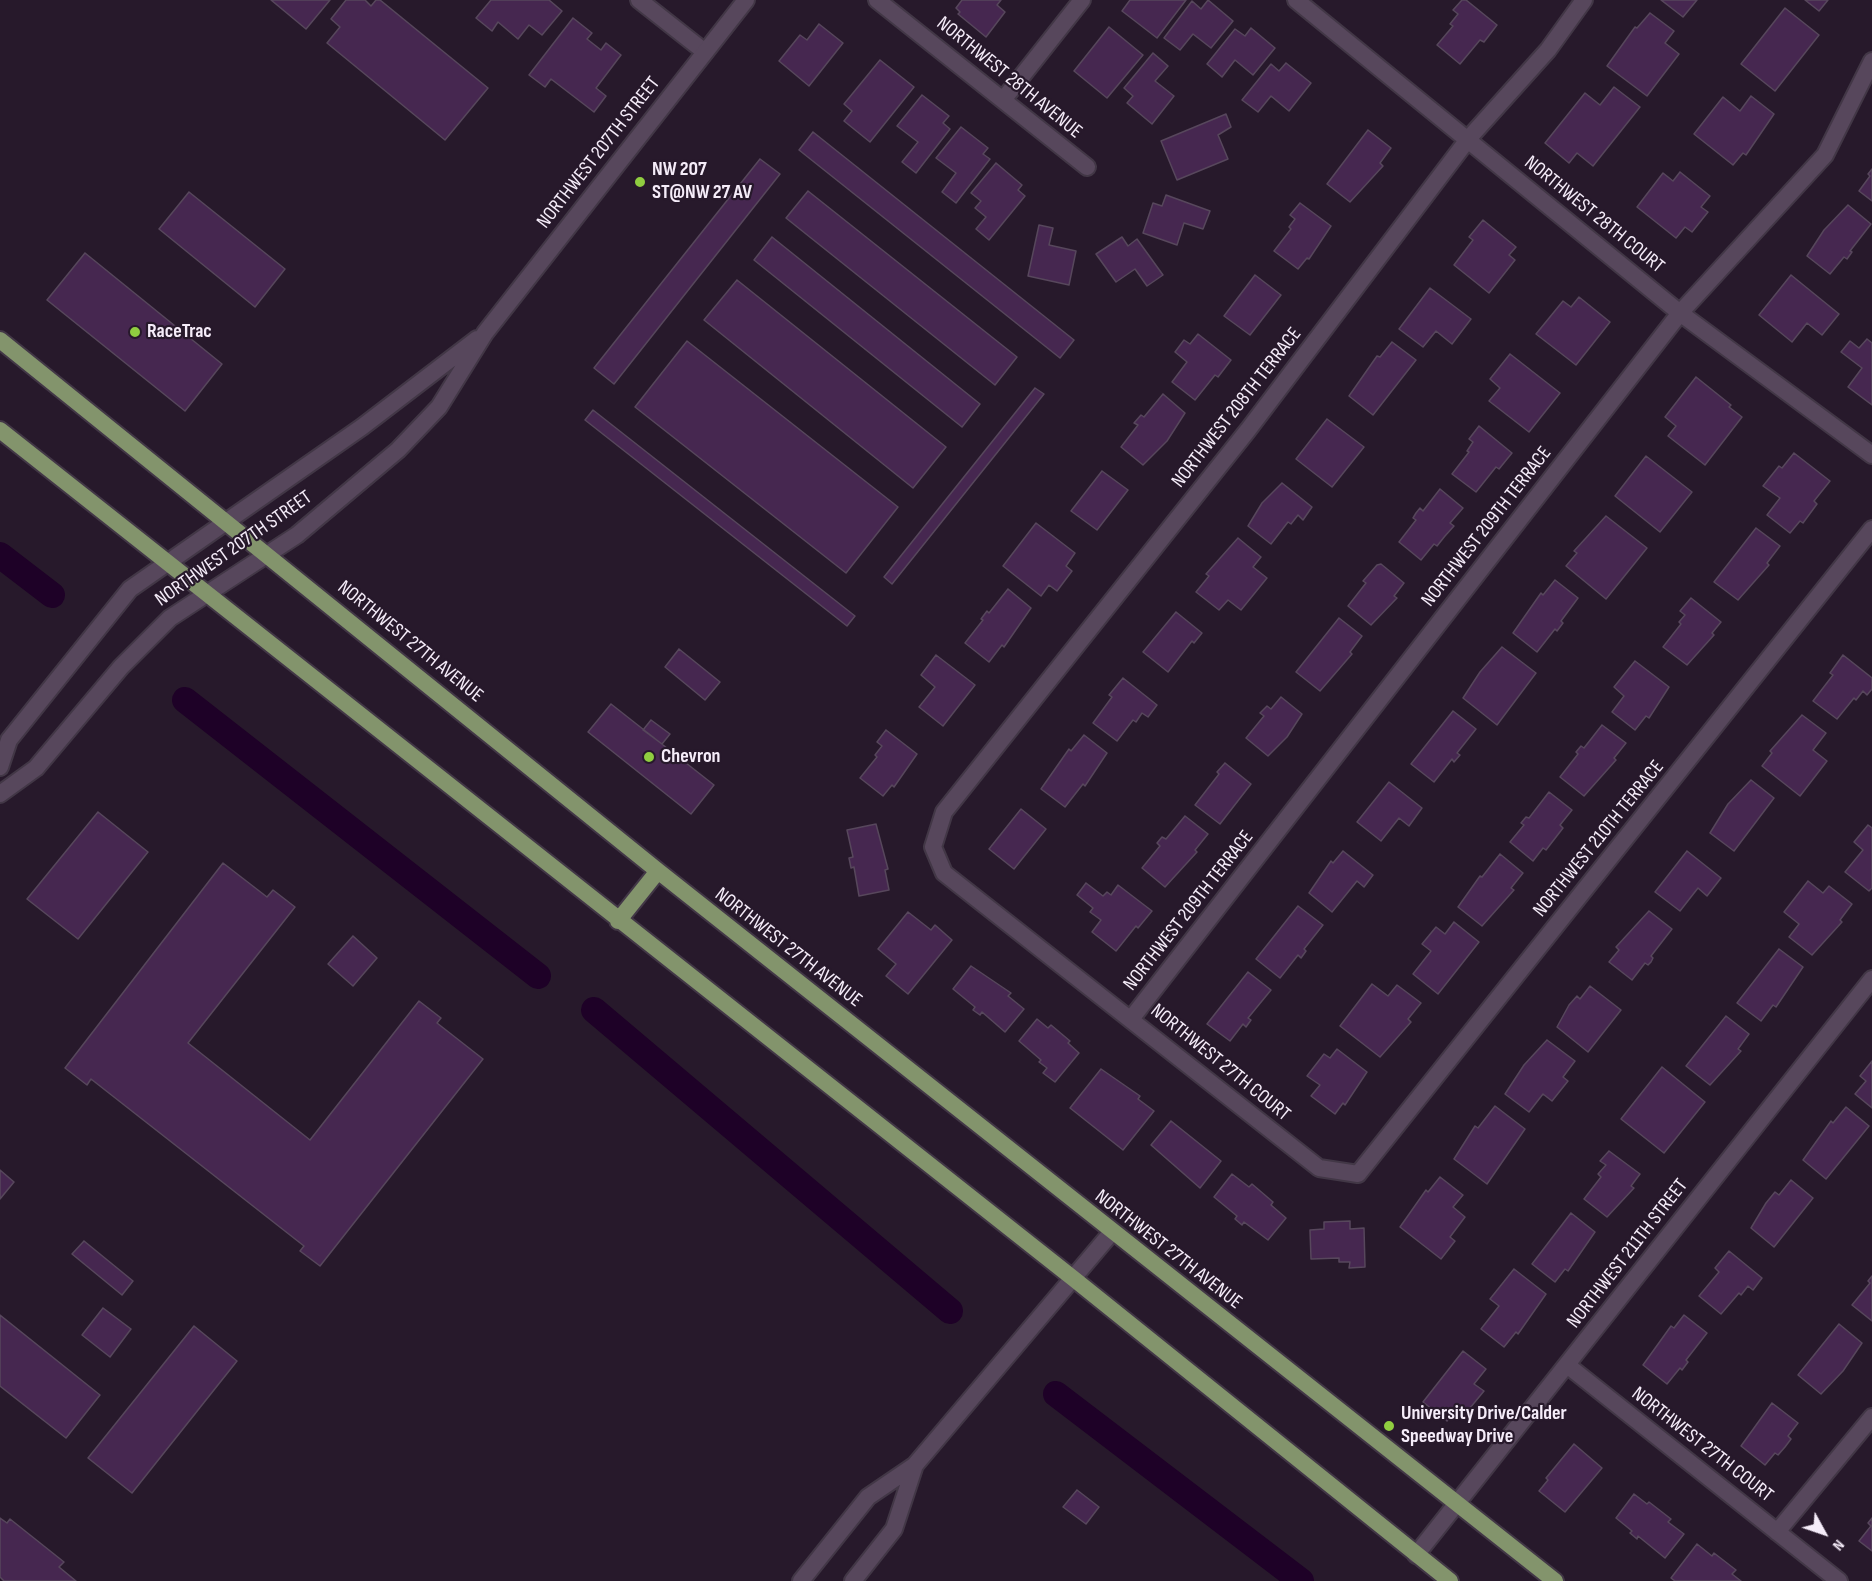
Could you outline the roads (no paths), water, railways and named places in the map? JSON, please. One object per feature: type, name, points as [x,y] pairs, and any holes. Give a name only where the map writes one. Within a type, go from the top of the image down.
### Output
[{"type":"main road","name":"NORTHWEST 27TH AVENUE","points":[[0,340],[658,871],[1555,1581]]},
{"type":"main road","points":[[0,430],[618,921],[1074,1279],[1450,1581]]},
{"type":"main road","points":[[618,921],[658,871]]},
{"type":"street","points":[[639,0],[705,52]]},
{"type":"street","name":"NORTHWEST 207TH STREET","points":[[0,794],[36,768],[122,666],[170,618],[297,535],[398,450],[439,407],[485,333],[746,0]]},
{"type":"street","name":"NORTHWEST 28TH AVENUE","points":[[878,0],[1087,167]]},
{"type":"street","points":[[1003,100],[1082,0]]},
{"type":"street","name":"NORTHWEST 28TH COURT","points":[[1296,0],[1469,138],[1680,313],[1872,455]]},
{"type":"street","name":"NORTHWEST 208TH TERRACE","points":[[933,847],[944,812],[1248,430],[1469,138],[1548,50],[1584,0]]},
{"type":"street","name":"NORTHWEST 209TH TERRACE","points":[[1131,1019],[1680,313],[1825,155],[1872,61]]},
{"type":"street","name":"NORTHWEST 207TH STREET","points":[[0,766],[9,740],[130,589],[362,426],[485,333]]},
{"type":"street","name":"NORTHWEST 210TH TERRACE","points":[[1358,1174],[1872,529]]},
{"type":"street","name":"NORTHWEST 27TH COURT","points":[[933,847],[944,873],[1319,1168],[1358,1174]]},
{"type":"street","name":"NORTHWEST 211TH STREET","points":[[1416,1555],[1872,979]]},
{"type":"street","points":[[801,1581],[868,1497],[915,1464],[1112,1232]]},
{"type":"street","name":"NORTHWEST 27TH COURT","points":[[1567,1365],[1839,1581]]},
{"type":"street","points":[[1777,1532],[1872,1417]]},
{"type":"street","points":[[853,1581],[894,1529],[915,1464]]},
{"type":"waterway","points":[[0,555],[52,595]]},
{"type":"waterway","points":[[185,700],[538,976]]},
{"type":"waterway","points":[[594,1010],[950,1311]]},
{"type":"waterway","points":[[1056,1394],[1301,1581]]},
{"type":"place","name":"NW 207 ST@NW 27 AV","points":[[640,182]]},
{"type":"place","name":"RaceTrac","points":[[135,332]]},
{"type":"place","name":"Chevron","points":[[649,757]]},
{"type":"place","name":"University Drive/Calder Speedway Drive","points":[[1389,1426]]}]
